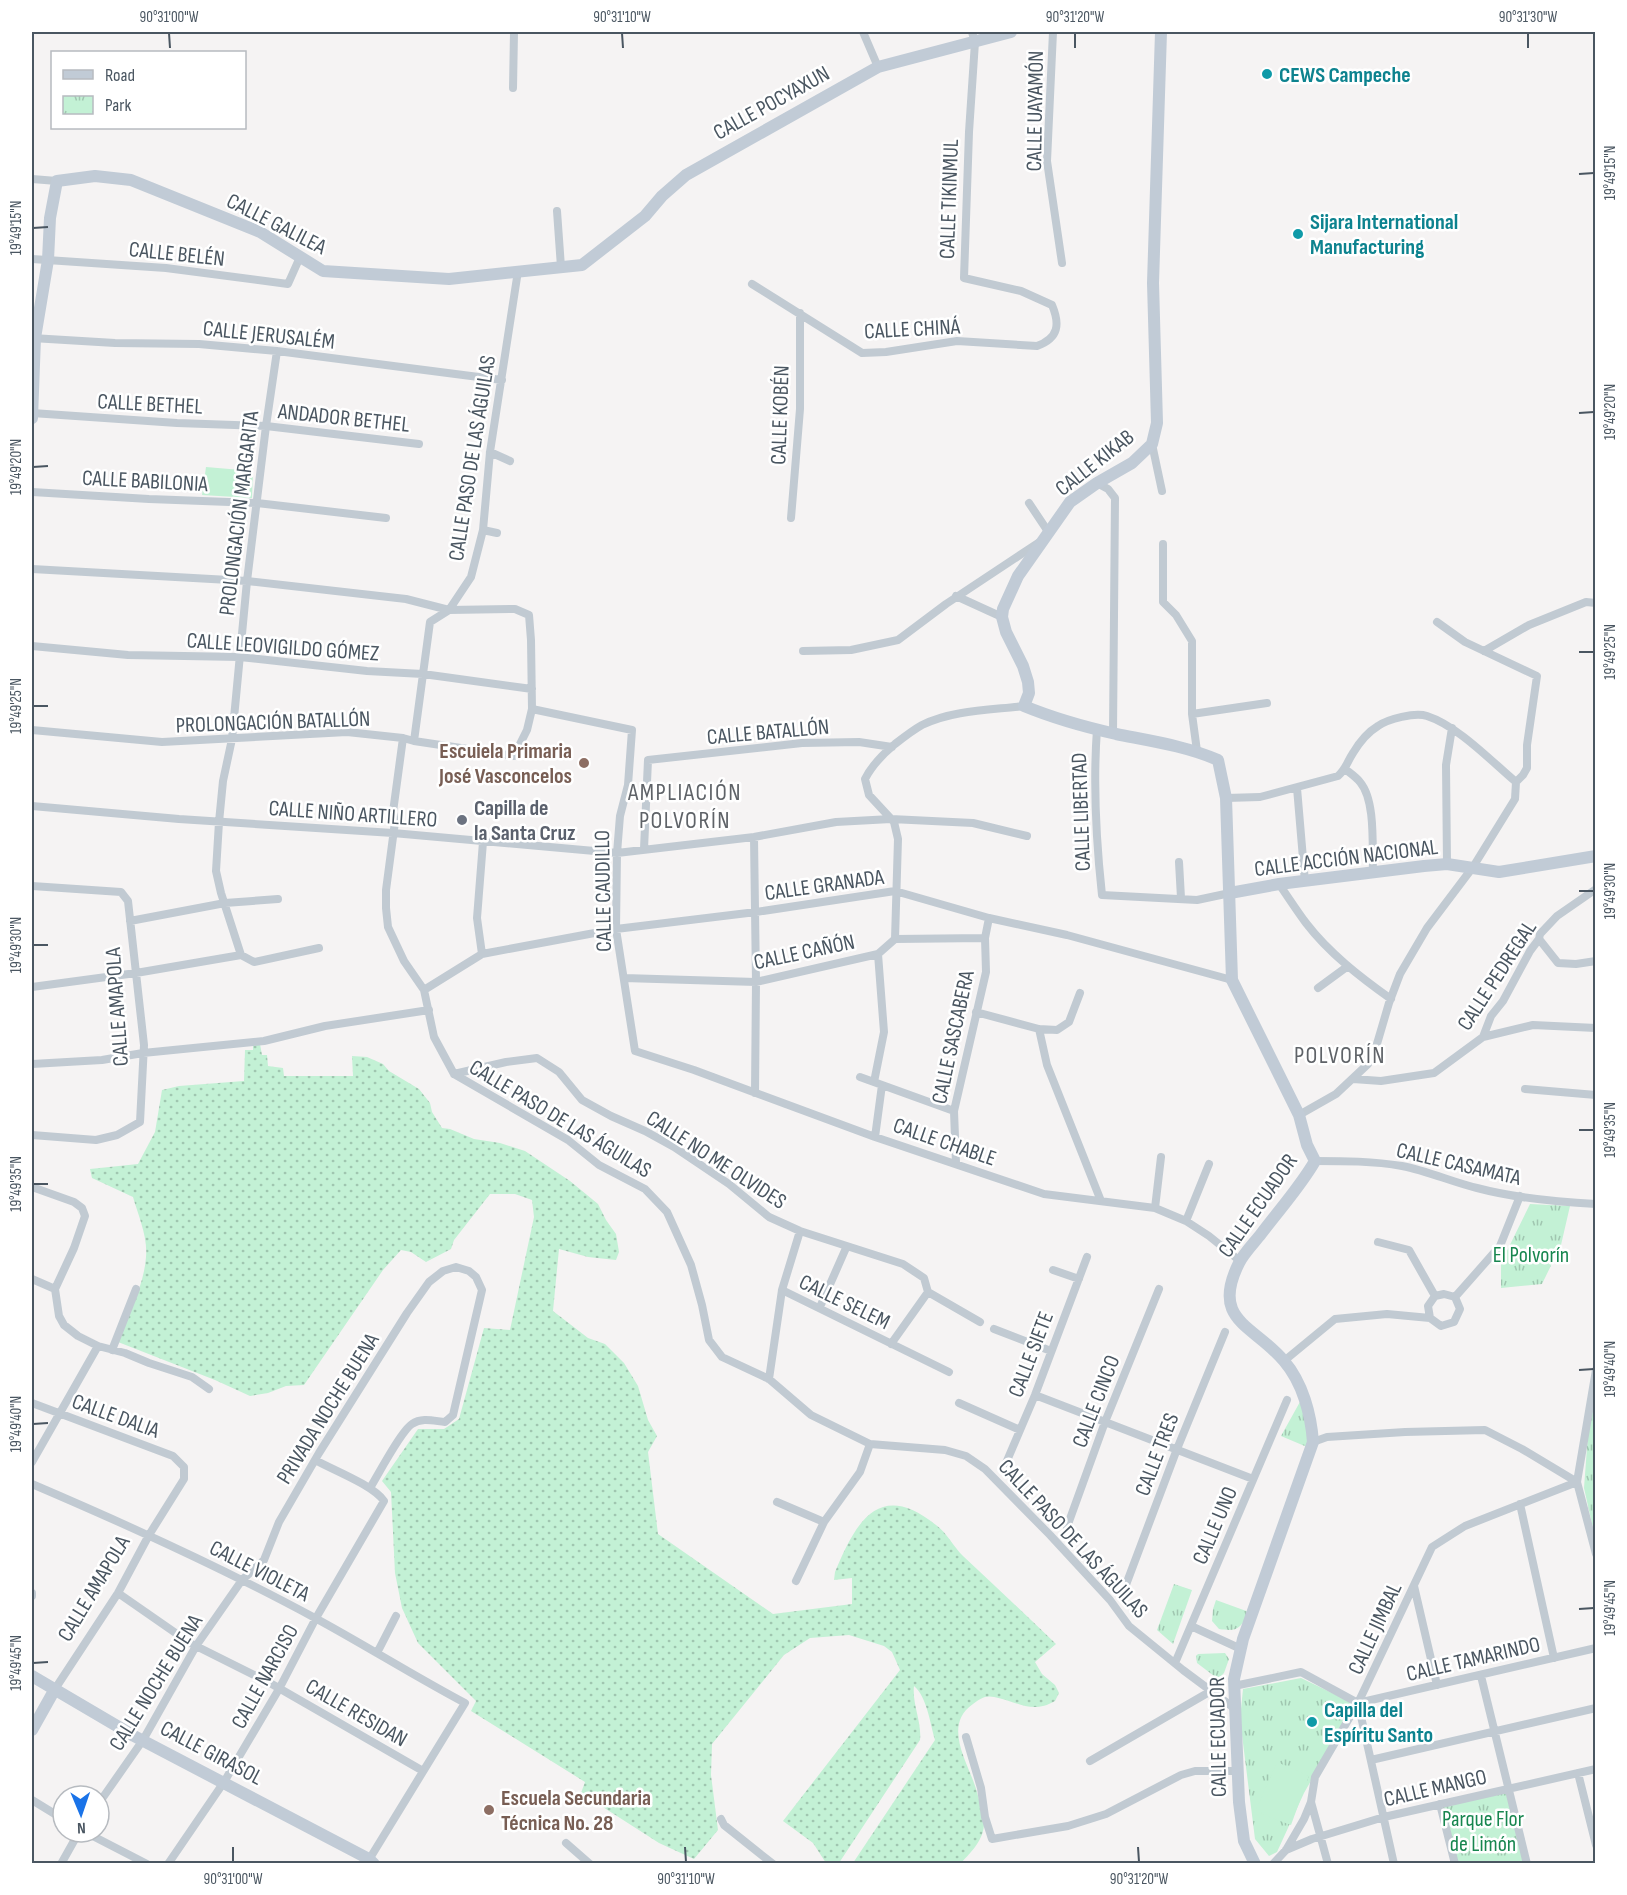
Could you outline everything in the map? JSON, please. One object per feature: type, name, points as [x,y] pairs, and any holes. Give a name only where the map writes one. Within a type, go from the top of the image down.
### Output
[{"type":"street","points":[[513,88],[514,32]]},
{"type":"street","points":[[863,32],[878,66]]},
{"type":"street","name":"CALLE POCYAXUN","points":[[582,265],[645,216],[662,196],[686,175],[878,66],[973,37],[1011,32]]},
{"type":"street","name":"CALLE UAYAMÓN","points":[[1053,32],[1047,161],[1062,263]]},
{"type":"street","name":"CALLE KIKAB","points":[[803,651],[851,650],[898,640],[956,596],[1047,536],[1070,502],[1132,463],[1152,444],[1157,423],[1153,283],[1161,32]]},
{"type":"street","name":"CALLE TIKINMUL","points":[[973,37],[964,278],[1021,291],[1052,305],[1058,319],[1054,336]]},
{"type":"street","name":"CALLE GALILEA","points":[[32,179],[57,181],[95,177],[131,180],[260,232],[323,271],[449,279],[582,265]]},
{"type":"street","points":[[32,415],[33,338],[48,260],[50,218],[57,181]]},
{"type":"street","points":[[557,211],[561,267]]},
{"type":"street","name":"CALLE BELÉN","points":[[32,259],[166,268],[288,284],[300,257]]},
{"type":"street","name":"CALLE PASO DE LAS ÁGUILAS","points":[[414,741],[430,622],[449,610],[471,577],[483,530],[490,452],[518,271]]},
{"type":"street","name":"CALLE CHINÁ","points":[[752,284],[862,353],[886,352],[957,341],[1037,346],[1047,343],[1054,336]]},
{"type":"street","name":"CALLE KOBÉN","points":[[791,518],[800,409],[800,313]]},
{"type":"street","name":"CALLE JERUSALÉM","points":[[33,338],[116,343],[199,344],[277,351],[502,380]]},
{"type":"street","name":"PROLONGACIÓN MARGARITA","points":[[241,955],[216,871],[223,781],[232,739],[257,503],[277,351]]},
{"type":"street","name":"CALLE BETHEL","points":[[32,415],[266,426]]},
{"type":"street","name":"ANDADOR BETHEL","points":[[266,426],[419,444]]},
{"type":"street","points":[[1152,444],[1162,491]]},
{"type":"street","points":[[490,452],[510,461]]},
{"type":"street","points":[[1097,483],[1108,489],[1115,498],[1113,733]]},
{"type":"street","name":"CALLE BABILONIA","points":[[32,492],[257,503],[386,518]]},
{"type":"street","points":[[1024,706],[1029,693],[1028,682],[1023,666],[1006,632],[1002,617],[1003,609],[1018,576],[1047,536],[1029,503]]},
{"type":"street","points":[[483,530],[497,533]]},
{"type":"street","points":[[985,938],[895,939],[897,839],[894,822],[869,795],[865,779],[872,766],[892,747],[923,725],[943,718],[1024,706],[1048,716],[1097,729],[1197,751],[1192,714],[1192,641],[1176,615],[1163,602],[1163,544]]},
{"type":"street","points":[[32,569],[248,581],[406,599],[449,610],[515,609],[529,615],[532,709]]},
{"type":"street","points":[[956,596],[1002,617]]},
{"type":"street","points":[[1484,651],[1529,625],[1586,602],[1596,603]]},
{"type":"street","points":[[1299,1115],[1336,1094],[1368,1064],[1374,1054],[1400,974],[1427,928],[1473,867],[1515,799],[1516,782],[1527,768],[1527,745],[1537,676],[1465,642],[1437,622]]},
{"type":"street","name":"CALLE LEOVIGILDO GÓMEZ","points":[[32,646],[128,655],[240,657],[367,671],[423,674],[532,689]]},
{"type":"street","points":[[1192,714],[1267,703]]},
{"type":"street","name":"PROLONGACIÓN BATALLÓN","points":[[32,730],[162,742],[347,732],[403,738],[514,756],[527,730],[532,709]]},
{"type":"street","name":"CALLE CAUDILLO","points":[[532,709],[632,730],[628,786],[620,816],[617,853],[616,928],[635,1051]]},
{"type":"street","points":[[1226,798],[1260,797],[1338,776],[1365,737],[1379,725],[1402,716],[1425,715],[1452,728],[1516,782]]},
{"type":"street","points":[[1447,864],[1446,765],[1452,728]]},
{"type":"street","name":"CALLE LIBERTAD","points":[[1097,729],[1095,752],[1102,895]]},
{"type":"street","name":"CALLE PASO DE LAS ÁGUILAS","points":[[403,738],[386,890],[388,927],[404,961],[424,990],[434,1037],[454,1074],[568,1140],[599,1165],[645,1189],[667,1212],[691,1265],[709,1340],[722,1357],[769,1379],[811,1415],[870,1444],[945,1450],[966,1456],[985,1469],[1110,1600],[1129,1626],[1234,1708]]},
{"type":"street","name":"CALLE BATALLÓN","points":[[644,849],[648,760],[802,743],[859,742],[892,747]]},
{"type":"street","name":"CALLE ECUADOR","points":[[1197,751],[1218,760],[1226,798],[1232,980],[1299,1115],[1307,1145],[1315,1161],[1240,1261],[1231,1282],[1229,1302],[1235,1317],[1284,1361],[1296,1380],[1311,1419],[1313,1442],[1241,1649],[1234,1679],[1239,1803],[1244,1841],[1255,1863]]},
{"type":"street","points":[[1345,769],[1361,783],[1367,795],[1371,814],[1373,871]]},
{"type":"street","points":[[1297,788],[1305,882]]},
{"type":"street","name":"CALLE NIÑO ARTILLERO","points":[[32,806],[219,822],[393,833],[617,853],[754,837],[836,822],[891,819],[973,823],[1028,836]]},
{"type":"street","points":[[754,837],[755,1093]]},
{"type":"street","points":[[482,954],[477,918],[483,842]]},
{"type":"street","name":"CALLE ACCIÓN NACIONAL","points":[[1102,895],[1197,900],[1279,884],[1373,871],[1447,864],[1499,872],[1596,856]]},
{"type":"street","points":[[1179,862],[1181,898]]},
{"type":"street","points":[[1279,884],[1307,925],[1348,966],[1391,999]]},
{"type":"street","name":"CALLE AMAPOLA","points":[[32,886],[121,892],[128,901],[143,1053],[140,1122],[117,1135],[96,1140],[32,1135]]},
{"type":"street","name":"CALLE PEDREGAL","points":[[1353,1079],[1381,1081],[1434,1073],[1483,1037],[1491,1016],[1503,1000],[1540,934],[1557,916],[1596,889]]},
{"type":"street","name":"CALLE GRANADA","points":[[424,990],[482,954],[616,928],[756,912],[895,891],[989,918],[1067,935],[1232,980]]},
{"type":"street","points":[[130,921],[225,903],[278,899]]},
{"type":"street","name":"CALLE SASCABERA","points":[[956,1163],[954,1111],[986,972],[985,938],[989,918]]},
{"type":"street","name":"CALLE CAÑÓN","points":[[624,978],[756,982],[878,954],[895,939]]},
{"type":"street","points":[[1539,939],[1558,963],[1576,964],[1596,961]]},
{"type":"street","points":[[32,987],[136,973],[241,955],[254,962],[319,948]]},
{"type":"street","points":[[875,1137],[884,1032],[878,954]]},
{"type":"street","points":[[1318,987],[1348,966]]},
{"type":"street","points":[[976,1012],[1039,1029],[1057,1030],[1070,1022],[1080,993]]},
{"type":"street","points":[[32,1064],[102,1060],[143,1053],[264,1041],[325,1026],[429,1010]]},
{"type":"street","points":[[1483,1037],[1533,1025],[1596,1028]]},
{"type":"street","points":[[1039,1029],[1047,1065],[1101,1202]]},
{"type":"street","name":"CALLE CHABLE","points":[[635,1051],[875,1137],[1044,1194],[1155,1208],[1186,1221],[1240,1261]]},
{"type":"street","name":"CALLE NO ME OLVIDES","points":[[454,1074],[506,1062],[537,1058],[560,1072],[582,1100],[674,1147],[729,1184],[769,1217],[846,1248],[903,1264],[924,1278],[928,1292]]},
{"type":"street","points":[[860,1077],[954,1111]]},
{"type":"street","points":[[1525,1089],[1596,1095]]},
{"type":"street","points":[[1155,1208],[1161,1157]]},
{"type":"street","name":"CALLE CASAMATA","points":[[1315,1161],[1365,1162],[1404,1167],[1476,1188],[1571,1203],[1596,1204]]},
{"type":"street","points":[[1186,1221],[1209,1164]]},
{"type":"street","points":[[32,1187],[74,1202],[82,1208],[85,1216],[74,1248],[55,1289],[59,1316],[64,1326],[98,1346],[192,1377],[209,1389]]},
{"type":"street","points":[[1455,1297],[1500,1245],[1520,1196]]},
{"type":"street","points":[[769,1379],[782,1290],[800,1231]]},
{"type":"street","points":[[1378,1242],[1409,1250],[1435,1296]]},
{"type":"street","points":[[820,1307],[846,1248]]},
{"type":"street","name":"CALLE SIETE","points":[[1005,1463],[1035,1395],[1087,1257]]},
{"type":"street","name":"PRIVADA NOCHE BUENA","points":[[242,1580],[264,1560],[279,1522],[315,1460],[407,1313],[429,1282],[443,1271],[456,1267],[469,1271],[476,1277],[482,1290],[453,1415],[445,1422],[424,1419],[412,1424],[403,1434],[370,1488]]},
{"type":"street","points":[[1053,1270],[1079,1279]]},
{"type":"street","points":[[32,1279],[55,1289]]},
{"type":"street","points":[[112,1350],[136,1288]]},
{"type":"street","name":"CALLE CINCO","points":[[1067,1527],[1105,1422],[1159,1289]]},
{"type":"street","name":"CALLE SELEM","points":[[782,1290],[949,1372]]},
{"type":"street","points":[[891,1344],[928,1292],[980,1322]]},
{"type":"street","points":[[1430,1318],[1428,1306],[1435,1296],[1444,1294],[1455,1297]]},
{"type":"street","points":[[1284,1361],[1335,1319],[1387,1314],[1430,1318],[1441,1326],[1454,1322],[1460,1310],[1455,1297]]},
{"type":"street","points":[[994,1329],[1051,1351]]},
{"type":"street","name":"CALLE TRES","points":[[1124,1590],[1177,1449],[1225,1332]]},
{"type":"street","points":[[32,1462],[98,1346]]},
{"type":"street","points":[[1596,1370],[1577,1482],[1596,1554]]},
{"type":"street","points":[[1035,1395],[1254,1479]]},
{"type":"street","name":"CALLE UNO","points":[[1175,1663],[1287,1400]]},
{"type":"street","points":[[959,1402],[1020,1430]]},
{"type":"street","name":"CALLE DALIA","points":[[32,1403],[173,1456],[184,1467]]},
{"type":"street","points":[[1313,1442],[1328,1437],[1485,1430],[1577,1482]]},
{"type":"street","points":[[796,1581],[824,1522],[860,1472],[870,1444]]},
{"type":"street","points":[[315,1460],[370,1488]]},
{"type":"street","name":"CALLE AMAPOLA","points":[[32,1730],[55,1689],[118,1593],[149,1535],[184,1479],[184,1467]]},
{"type":"street","name":"CALLE JIMBAL","points":[[1273,1863],[1286,1850],[1304,1819],[1311,1802],[1315,1777],[1358,1703],[1432,1547],[1465,1526],[1577,1482]]},
{"type":"street","name":"CALLE VIOLETA","points":[[32,1484],[149,1535],[242,1580],[316,1618],[465,1703],[423,1771]]},
{"type":"street","name":"CALLE NARCISO","points":[[168,1863],[224,1782],[384,1501],[370,1488]]},
{"type":"street","points":[[777,1502],[824,1522]]},
{"type":"street","points":[[1520,1504],[1554,1658]]},
{"type":"street","name":"CALLE NOCHE BUENA","points":[[111,1786],[143,1740],[196,1646],[242,1580]]},
{"type":"street","points":[[1414,1586],[1437,1685]]},
{"type":"street","name":"CALLE RESIDAN","points":[[118,1593],[196,1646],[279,1689],[423,1771]]},
{"type":"street","points":[[377,1653],[396,1616]]},
{"type":"street","points":[[1191,1626],[1241,1649]]},
{"type":"street","name":"CALLE TAMARINDO","points":[[1358,1703],[1596,1648]]},
{"type":"street","points":[[1234,1686],[1302,1672],[1358,1703],[1394,1863]]},
{"type":"street","name":"CALLE GIRASOL","points":[[32,1676],[143,1740],[370,1862]]},
{"type":"street","points":[[1480,1676],[1527,1863]]},
{"type":"street","points":[[1090,1761],[1211,1690]]},
{"type":"street","points":[[1371,1760],[1596,1708]]},
{"type":"street","points":[[966,1737],[981,1788],[985,1816],[992,1839],[1068,1826],[1106,1814],[1171,1780],[1195,1771],[1239,1771]]},
{"type":"street","name":"CALLE MANGO","points":[[1286,1850],[1321,1836],[1384,1817],[1596,1768]]},
{"type":"street","points":[[370,1862],[423,1771]]},
{"type":"street","points":[[1578,1773],[1596,1845]]},
{"type":"street","points":[[32,1800],[51,1812]]},
{"type":"street","points":[[1311,1802],[1328,1863]]},
{"type":"street","points":[[1440,1804],[1455,1863]]},
{"type":"street","points":[[721,1819],[724,1825],[770,1863]]},
{"type":"street","points":[[566,1843],[590,1863]]},
{"type":"street","points":[[61,1863],[72,1844]]},
{"type":"street","points":[[109,1844],[147,1863]]},
{"type":"green space","points":[[206,467],[253,471],[252,498],[202,495]]},
{"type":"green space","points":[[260,1044],[262,1055],[267,1055],[268,1066],[283,1068],[284,1076],[353,1076],[352,1056],[367,1057],[383,1064],[389,1071],[419,1089],[430,1103],[432,1112],[442,1128],[474,1139],[500,1143],[525,1151],[570,1181],[598,1204],[616,1234],[619,1252],[616,1260],[588,1257],[559,1249],[553,1311],[588,1338],[605,1344],[624,1363],[638,1386],[648,1420],[657,1436],[648,1452],[658,1534],[773,1614],[852,1604],[852,1578],[834,1580],[843,1554],[861,1523],[872,1512],[885,1506],[899,1506],[916,1512],[940,1528],[963,1556],[1056,1644],[1035,1662],[1042,1674],[1055,1685],[1059,1693],[1055,1701],[1039,1707],[1031,1707],[994,1697],[985,1697],[964,1712],[960,1721],[959,1742],[976,1788],[984,1823],[982,1835],[973,1850],[961,1863],[853,1863],[935,1740],[925,1703],[914,1686],[920,1740],[839,1863],[826,1863],[813,1843],[783,1821],[900,1670],[892,1652],[884,1646],[849,1635],[810,1638],[784,1655],[712,1744],[711,1775],[718,1830],[694,1859],[659,1843],[581,1793],[585,1782],[471,1711],[476,1701],[418,1643],[402,1608],[395,1573],[391,1492],[382,1481],[418,1429],[444,1429],[459,1419],[484,1328],[510,1330],[534,1217],[532,1200],[515,1194],[490,1194],[454,1240],[451,1249],[426,1262],[411,1252],[401,1250],[383,1270],[304,1385],[286,1386],[268,1393],[250,1396],[118,1342],[142,1279],[145,1268],[146,1242],[133,1197],[92,1178],[90,1169],[138,1164],[155,1132],[162,1090],[179,1086],[244,1081],[245,1050],[253,1050],[253,1046]]},
{"type":"green space","name":"El Polvorín","points":[[1530,1204],[1570,1206],[1561,1245],[1542,1284],[1501,1288],[1501,1263]]},
{"type":"green space","points":[[1591,1394],[1596,1395],[1595,1537],[1584,1488]]},
{"type":"green space","points":[[1301,1400],[1309,1421],[1307,1447],[1281,1436]]},
{"type":"green space","points":[[1174,1584],[1192,1590],[1173,1644],[1157,1630]]},
{"type":"green space","points":[[1216,1600],[1249,1612],[1238,1628],[1219,1629],[1212,1621]]},
{"type":"green space","points":[[1225,1653],[1229,1659],[1224,1673],[1218,1679],[1197,1663],[1198,1654]]},
{"type":"green space","points":[[1301,1678],[1355,1704],[1304,1793],[1277,1852],[1269,1856],[1255,1839],[1240,1719],[1243,1689]]},
{"type":"green space","points":[[1277,1762],[1309,1776],[1291,1825],[1256,1810]]},
{"type":"green space","name":"Parque Flor de Limón","points":[[1506,1791],[1525,1863],[1456,1863],[1442,1805]]},
{"type":"place","name":"CEWS Campeche","points":[[1267,74]]},
{"type":"place","name":"Sijara International Manufacturing","points":[[1298,234]]},
{"type":"place","name":"Escuiela Primaria José Vasconcelos","points":[[584,763]]},
{"type":"place","name":"Capilla de la Santa Cruz","points":[[462,820]]},
{"type":"place","name":"Capilla del Espíritu Santo","points":[[1312,1722]]},
{"type":"place","name":"Escuela Secundaria Técnica No. 28","points":[[489,1810]]},
{"type":"district","name":"AMPLIACIÓN POLVORÍN","points":[[685,806]]},
{"type":"district","name":"POLVORÍN","points":[[1340,1055]]}]
